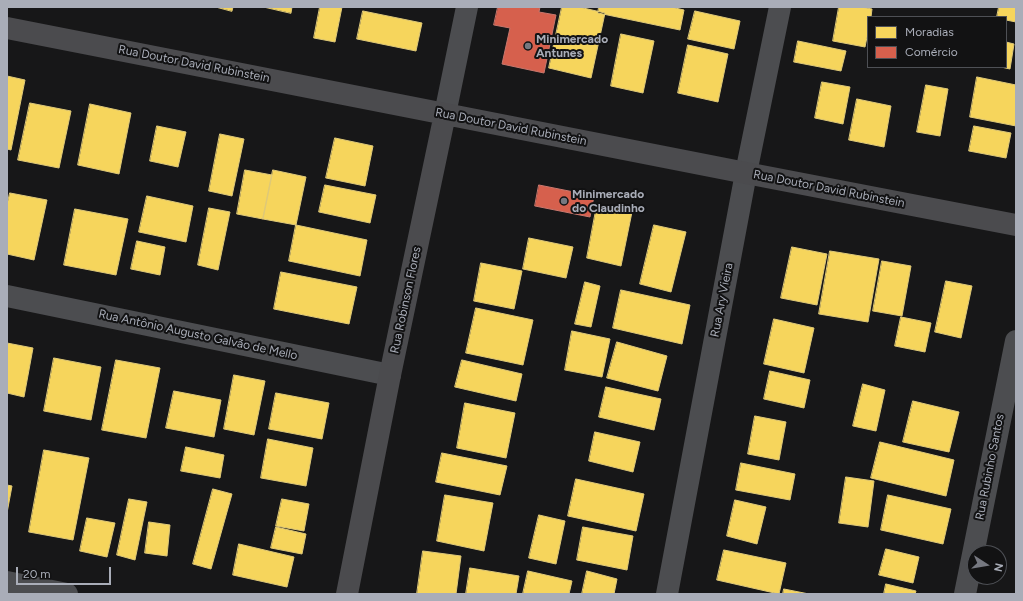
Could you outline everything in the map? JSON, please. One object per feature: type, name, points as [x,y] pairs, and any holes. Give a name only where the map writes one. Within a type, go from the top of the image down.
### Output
[{"type":"street","name":"Rua Robinson Flores","points":[[347,594],[390,375],[467,7]]},
{"type":"street","name":"Rua Ary Vieira","points":[[667,594],[746,173],[780,7]]},
{"type":"street","name":"Rua Doutor David Rubinstein","points":[[7,28],[1016,225]]},
{"type":"street","name":"Rua Antônio Augusto Galvão de Mello","points":[[7,296],[390,375]]},
{"type":"street","name":"Rua Rubinho Santos","points":[[965,594],[1016,341]]},
{"type":"street","points":[[7,582],[67,594]]},
{"type":"building: Moradias","points":[[216,7],[233,7],[232,11]]},
{"type":"building: Moradias","points":[[264,7],[292,7],[291,13]]},
{"type":"building: Moradias","points":[[320,7],[342,7],[335,42],[314,38]]},
{"type":"building: Moradias","points":[[562,7],[579,7],[605,13],[591,78],[549,68]]},
{"type":"building: Moradias","points":[[599,7],[671,7],[684,10],[680,30],[598,13]]},
{"type":"building: Moradias","points":[[839,7],[861,7],[872,9],[871,16],[867,16],[867,37],[865,47],[833,41]]},
{"type":"building: Moradias","points":[[999,7],[1016,7],[1016,22],[1007,20],[1007,16],[997,16]]},
{"type":"building: Moradias","points":[[363,11],[422,23],[416,51],[357,39]]},
{"type":"building: Moradias","points":[[695,11],[740,21],[734,49],[688,39]]},
{"type":"building: Moradias","points":[[621,34],[654,41],[643,93],[611,86]]},
{"type":"building: Moradias","points":[[798,41],[846,51],[841,71],[794,62]]},
{"type":"building: Moradias","points":[[1007,42],[1014,44],[1010,69],[1006,68],[1007,68]]},
{"type":"building: Moradias","points":[[688,45],[728,54],[718,102],[678,93]]},
{"type":"building: Moradias","points":[[7,76],[25,80],[11,150],[7,149]]},
{"type":"building: Moradias","points":[[977,77],[1016,85],[1016,126],[970,117]]},
{"type":"building: Moradias","points":[[822,82],[850,87],[843,124],[815,118]]},
{"type":"building: Moradias","points":[[926,85],[948,89],[940,136],[917,132]]},
{"type":"building: Moradias","points":[[857,99],[891,106],[884,147],[849,140]]},
{"type":"building: Moradias","points":[[30,103],[71,111],[59,168],[18,160]]},
{"type":"building: Moradias","points":[[90,104],[131,113],[119,174],[78,165]]},
{"type":"building: Moradias","points":[[157,126],[186,132],[178,167],[150,161]]},
{"type":"building: Moradias","points":[[974,126],[1011,133],[1006,158],[969,151]]},
{"type":"building: Moradias","points":[[220,134],[244,139],[232,196],[209,191]]},
{"type":"building: Moradias","points":[[335,138],[373,146],[365,186],[326,178]]},
{"type":"building: Moradias","points":[[245,170],[272,175],[263,219],[237,214]]},
{"type":"building: Moradias","points":[[273,170],[306,177],[296,225],[263,219]]},
{"type":"building: Moradias","points":[[325,185],[376,195],[370,223],[319,212]]},
{"type":"building: Moradias","points":[[10,193],[47,200],[34,260],[7,254],[7,205]]},
{"type":"building: Moradias","points":[[147,196],[193,206],[186,242],[139,232]]},
{"type":"building: Moradias","points":[[597,205],[632,212],[621,266],[587,258]]},
{"type":"building: Moradias","points":[[209,208],[230,212],[218,270],[198,265]]},
{"type":"building: Moradias","points":[[75,209],[128,219],[116,275],[64,265]]},
{"type":"building: Moradias","points":[[296,225],[367,240],[360,276],[289,261]]},
{"type":"building: Moradias","points":[[654,225],[686,232],[671,292],[640,284]]},
{"type":"building: Moradias","points":[[529,238],[573,247],[566,278],[523,269]]},
{"type":"building: Moradias","points":[[137,241],[165,247],[160,275],[131,269]]},
{"type":"building: Moradias","points":[[792,247],[827,254],[817,305],[781,298]]},
{"type":"building: Moradias","points":[[830,251],[879,259],[868,322],[819,314]]},
{"type":"building: Moradias","points":[[882,261],[911,266],[902,316],[873,311]]},
{"type":"building: Moradias","points":[[481,263],[522,271],[514,309],[474,301]]},
{"type":"building: Moradias","points":[[281,272],[357,287],[349,324],[274,309]]},
{"type":"building: Moradias","points":[[946,281],[972,286],[961,338],[935,332]]},
{"type":"building: Moradias","points":[[585,282],[600,286],[591,327],[575,324]]},
{"type":"building: Moradias","points":[[621,290],[690,305],[682,344],[613,328]]},
{"type":"building: Moradias","points":[[476,308],[533,320],[523,365],[466,353]]},
{"type":"building: Moradias","points":[[901,317],[931,323],[925,352],[895,346]]},
{"type":"building: Moradias","points":[[774,319],[814,328],[804,373],[764,364]]},
{"type":"building: Moradias","points":[[572,331],[610,339],[602,377],[565,370]]},
{"type":"building: Moradias","points":[[617,342],[667,356],[658,391],[607,378]]},
{"type":"building: Moradias","points":[[7,343],[33,348],[24,397],[7,393]]},
{"type":"building: Moradias","points":[[54,358],[101,367],[91,420],[44,411]]},
{"type":"building: Moradias","points":[[116,360],[160,368],[146,438],[102,430]]},
{"type":"building: Moradias","points":[[462,360],[522,374],[516,401],[455,387]]},
{"type":"building: Moradias","points":[[770,371],[810,380],[804,408],[764,399]]},
{"type":"building: Moradias","points":[[234,375],[265,381],[254,435],[224,429]]},
{"type":"building: Moradias","points":[[863,384],[885,390],[876,431],[853,426]]},
{"type":"building: Moradias","points":[[606,387],[661,399],[654,430],[599,417]]},
{"type":"building: Moradias","points":[[174,391],[221,400],[214,437],[166,428]]},
{"type":"building: Moradias","points":[[276,393],[329,403],[322,439],[269,429]]},
{"type":"building: Moradias","points":[[913,401],[959,412],[949,452],[903,442]]},
{"type":"building: Moradias","points":[[465,403],[515,413],[506,458],[457,448]]},
{"type":"building: Moradias","points":[[755,416],[786,422],[779,460],[748,454]]},
{"type":"building: Moradias","points":[[595,432],[640,442],[633,472],[589,461]]},
{"type":"building: Moradias","points":[[268,439],[313,448],[306,486],[261,478]]},
{"type":"building: Moradias","points":[[880,442],[954,460],[946,496],[871,478]]},
{"type":"building: Moradias","points":[[186,447],[224,455],[220,478],[181,471]]},
{"type":"building: Moradias","points":[[44,450],[89,458],[73,540],[29,532]]},
{"type":"building: Moradias","points":[[442,453],[507,466],[500,495],[436,482]]},
{"type":"building: Moradias","points":[[741,463],[795,474],[790,500],[736,490]]},
{"type":"building: Moradias","points":[[846,477],[874,481],[868,527],[839,523]]},
{"type":"building: Moradias","points":[[576,479],[644,494],[636,531],[568,516]]},
{"type":"building: Moradias","points":[[7,485],[12,486],[7,513]]},
{"type":"building: Moradias","points":[[213,489],[232,494],[211,569],[193,564]]},
{"type":"building: Moradias","points":[[445,495],[493,503],[484,551],[437,541]]},
{"type":"building: Moradias","points":[[888,495],[951,509],[943,544],[881,530]]},
{"type":"building: Moradias","points":[[129,499],[147,502],[135,560],[117,555]]},
{"type":"building: Moradias","points":[[282,499],[309,504],[304,531],[276,526]]},
{"type":"building: Moradias","points":[[735,500],[766,507],[757,544],[727,536]]},
{"type":"building: Moradias","points":[[539,515],[565,521],[556,564],[529,558]]},
{"type":"building: Moradias","points":[[87,518],[115,523],[107,557],[80,551]]},
{"type":"building: Moradias","points":[[149,522],[170,525],[167,556],[145,553]]},
{"type":"building: Moradias","points":[[276,527],[306,534],[302,554],[271,548]]},
{"type":"building: Moradias","points":[[583,527],[633,536],[627,570],[577,560]]},
{"type":"building: Moradias","points":[[239,544],[294,557],[287,587],[233,575]]},
{"type":"building: Moradias","points":[[886,549],[919,557],[913,583],[879,575]]},
{"type":"building: Moradias","points":[[724,550],[786,563],[779,594],[717,580]]},
{"type":"building: Moradias","points":[[423,551],[461,556],[456,594],[417,594]]},
{"type":"building: Moradias","points":[[470,568],[519,576],[516,594],[466,594]]},
{"type":"building: Moradias","points":[[528,571],[572,581],[569,594],[523,594]]},
{"type":"building: Moradias","points":[[587,571],[617,579],[614,594],[582,594]]},
{"type":"building: Moradias","points":[[886,584],[916,591],[915,594],[884,594]]},
{"type":"building: Moradias","points":[[784,589],[809,594],[783,594]]},
{"type":"building: Comércio","name":"Minimercado Antunes","points":[[498,7],[540,7],[539,12],[556,15],[544,73],[502,64],[510,28],[494,25]]},
{"type":"building: Comércio","name":"Minimercado do Claudinho","points":[[539,185],[594,196],[590,217],[535,206]]},
{"type":"place","name":"Minimercado Antunes","points":[[528,46]]},
{"type":"place","name":"Minimercado do Claudinho","points":[[564,201]]}]
